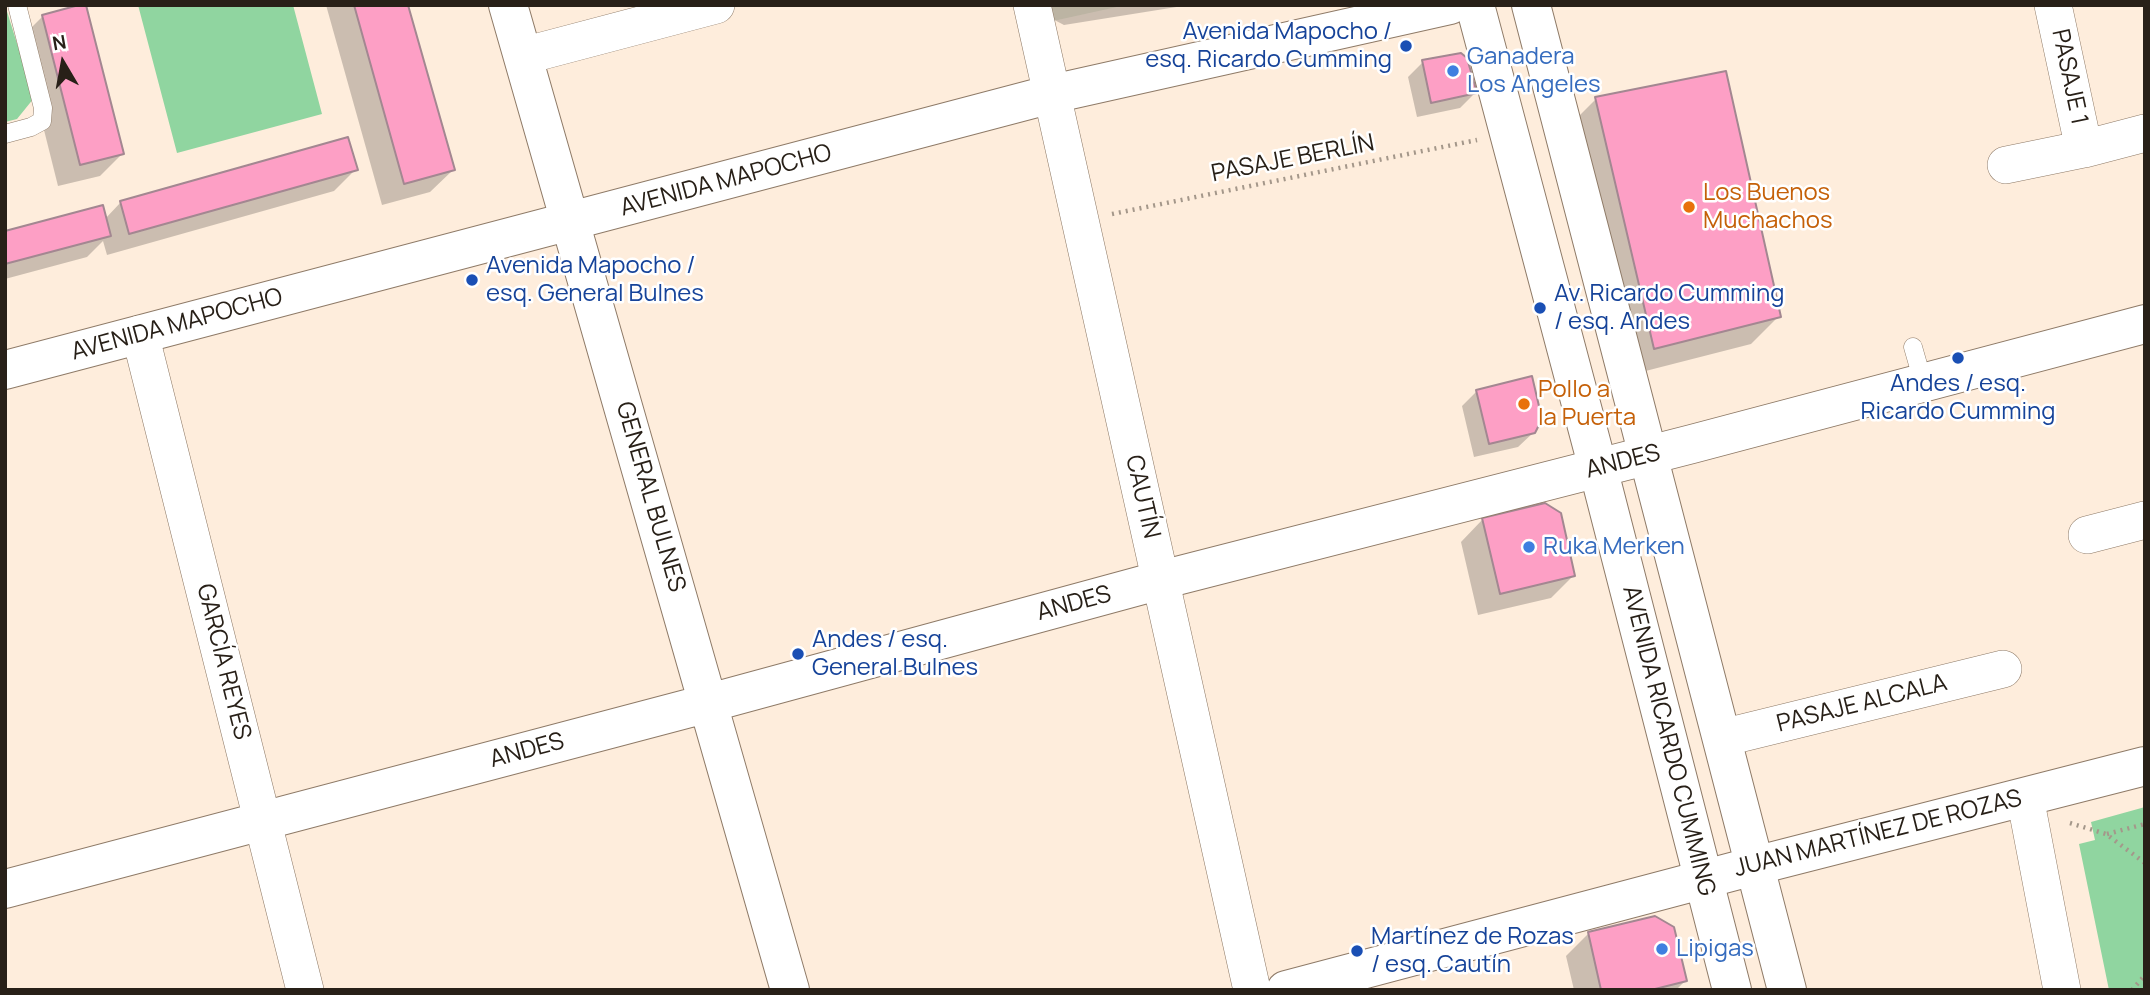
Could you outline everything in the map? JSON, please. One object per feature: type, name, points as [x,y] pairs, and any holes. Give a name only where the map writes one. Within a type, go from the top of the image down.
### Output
[{"type":"street","name":"GENERAL BULNES","points":[[508,5],[790,990]]},
{"type":"street","points":[[523,57],[716,5]]},
{"type":"street","name":"CAUTÍN","points":[[1032,5],[1252,990]]},
{"type":"street","name":"AVENIDA MAPOCHO","points":[[5,370],[1052,94],[1450,5]]},
{"type":"street","name":"AVENIDA RICARDO CUMMING","points":[[1475,5],[1598,468],[1732,990]]},
{"type":"street","points":[[1531,5],[1787,990]]},
{"type":"street","name":"PASAJE 1","points":[[2053,5],[2084,149]]},
{"type":"street","name":"PASAJE 1","points":[[2006,165],[2145,134]]},
{"type":"street","name":"ANDES","points":[[5,889],[709,703],[1161,580],[1648,455],[1918,365],[2145,324]]},
{"type":"street","name":"GARCÍA REYES","points":[[140,334],[305,990]]},
{"type":"street","points":[[2087,535],[2145,520]]},
{"type":"street","name":"PASAJE ALCALA","points":[[1721,738],[2003,669]]},
{"type":"street","name":"JUAN MARTÍNEZ DE ROZAS","points":[[1286,990],[2145,766]]},
{"type":"street","points":[[2036,794],[2062,990]]},
{"type":"lane","points":[[5,134],[42,121],[43,108],[17,5]]},
{"type":"path","name":"PASAJE BERLÍN","points":[[1109,214],[1483,138]]},
{"type":"path","points":[[2036,794],[2057,819],[2106,834],[2145,863]]},
{"type":"path","points":[[2106,834],[2145,824]]},
{"type":"path","points":[[2133,990],[2145,975]]},
{"type":"shaded area","points":[[1050,5],[1126,5],[1053,21]]},
{"type":"green space","points":[[5,5],[34,98],[17,119],[5,122]]},
{"type":"green space","points":[[138,5],[293,5],[322,114],[177,153]]},
{"type":"green space","points":[[2145,807],[2145,990],[2109,990],[2079,844],[2095,840],[2091,822]]},
{"type":"building","points":[[86,5],[124,154],[80,165],[42,15]]},
{"type":"building","points":[[354,5],[408,5],[455,170],[404,184]]},
{"type":"building","points":[[1461,53],[1467,58],[1477,93],[1431,103],[1422,60]]},
{"type":"building","name":"Los Buenos Muchachos","points":[[1726,71],[1781,317],[1654,349],[1595,97]]},
{"type":"building","points":[[348,137],[358,170],[129,234],[120,201]]},
{"type":"building","points":[[103,205],[111,236],[5,264],[5,231]]},
{"type":"building","points":[[1532,376],[1542,419],[1535,433],[1489,444],[1476,390]]},
{"type":"building","name":"Ruka Merken","points":[[1545,503],[1561,513],[1575,576],[1500,594],[1482,518]]},
{"type":"building","points":[[1655,916],[1674,927],[1687,981],[1651,990],[1601,990],[1588,932]]},
{"type":"place","name":"Avenida Mapocho / esq. Ricardo Cumming","points":[[1406,46]]},
{"type":"place","name":"Ganadera Los Angeles","points":[[1453,71]]},
{"type":"place","name":"Los Buenos Muchachos","points":[[1689,207]]},
{"type":"place","name":"Avenida Mapocho / esq. General Bulnes","points":[[472,280]]},
{"type":"place","name":"Av. Ricardo Cumming / esq. Andes","points":[[1540,308]]},
{"type":"place","name":"Andes / esq. Ricardo Cumming","points":[[1958,358]]},
{"type":"place","name":"Pollo a la Puerta","points":[[1524,404]]},
{"type":"place","name":"Ruka Merken","points":[[1529,547]]},
{"type":"place","name":"Andes / esq. General Bulnes","points":[[798,654]]},
{"type":"place","name":"Lipigas","points":[[1662,949]]},
{"type":"place","name":"Martínez de Rozas / esq. Cautín","points":[[1357,951]]}]
